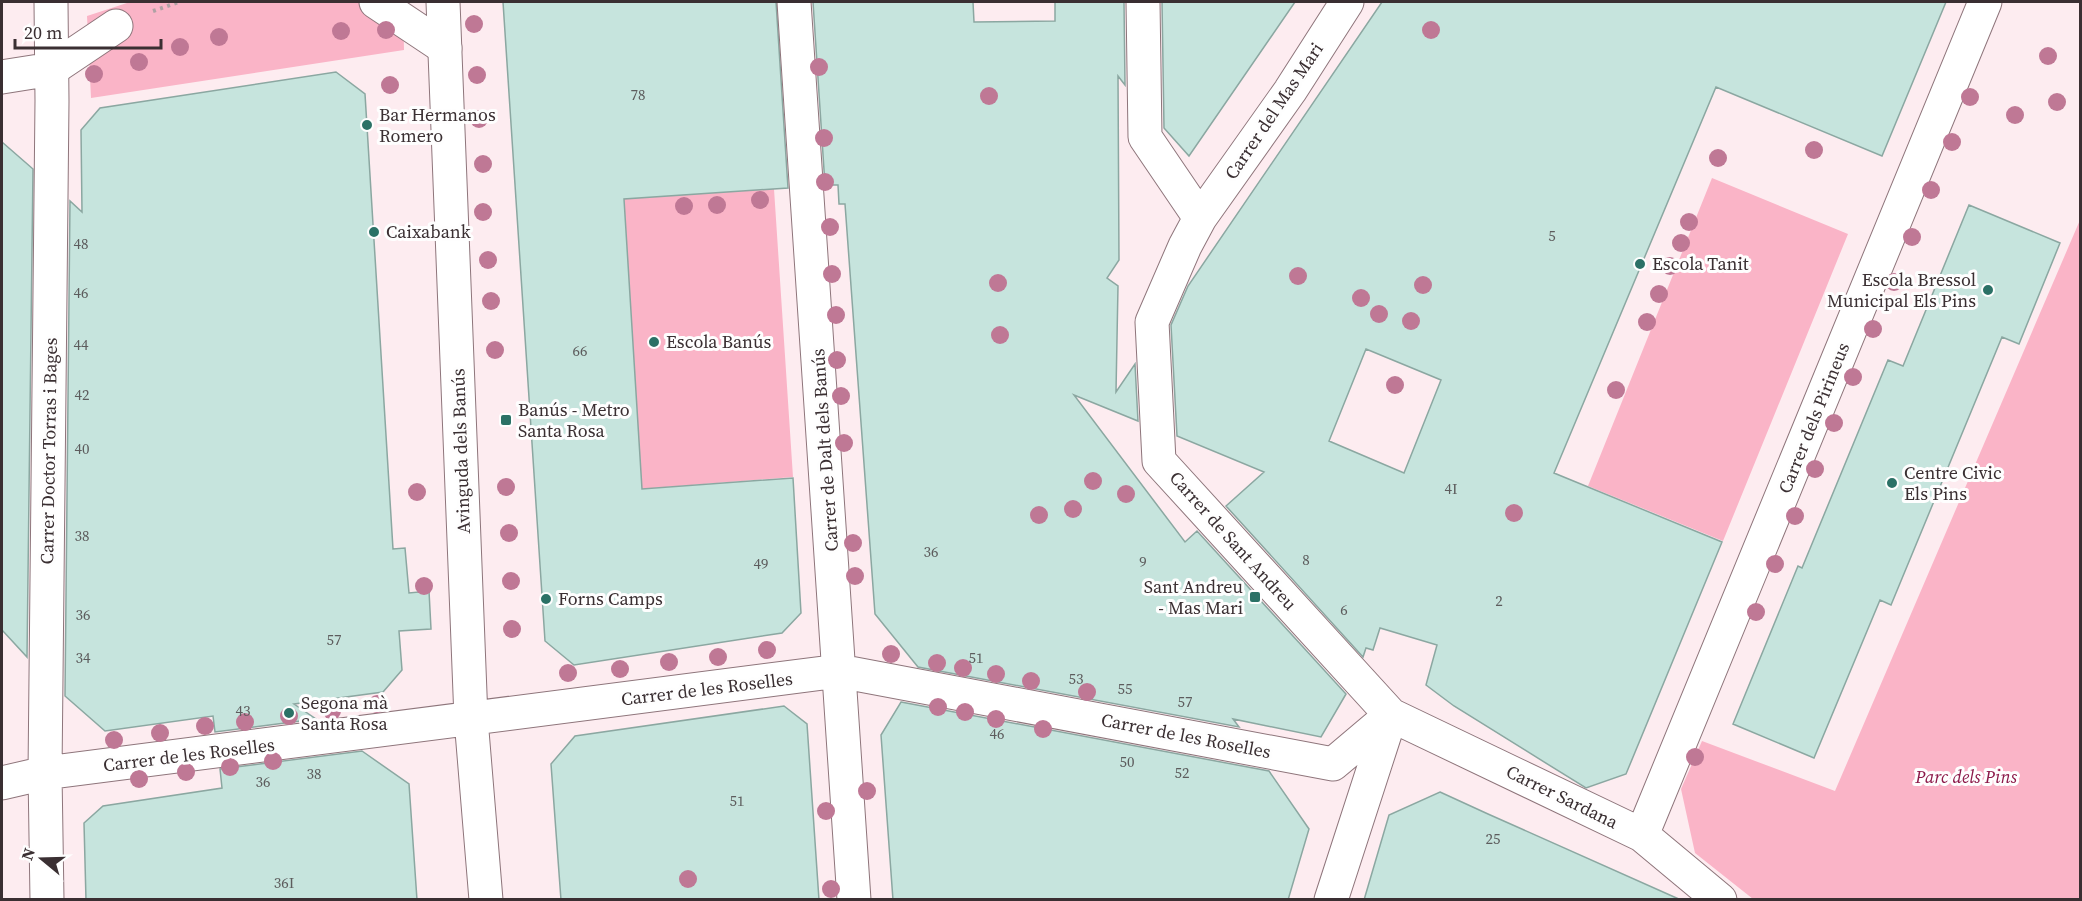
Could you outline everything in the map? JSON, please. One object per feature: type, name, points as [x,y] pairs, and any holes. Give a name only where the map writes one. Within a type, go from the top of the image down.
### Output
[{"type":"street","name":"Carrer Doctor Torras i Bages","points":[[47,900],[45,773],[51,2]]},
{"type":"street","points":[[376,2],[445,48]]},
{"type":"street","name":"Avinguda dels Banús","points":[[443,2],[471,719],[486,900]]},
{"type":"street","name":"Carrer de Dalt dels Banús","points":[[794,2],[854,900]]},
{"type":"street","points":[[1143,2],[1145,137],[1200,218]]},
{"type":"street","name":"Carrer del Mas Mari","points":[[1200,218],[1290,91],[1347,2]]},
{"type":"street","name":"Carrer dels Pirineus","points":[[1642,835],[1985,2]]},
{"type":"street","points":[[2,77],[52,69],[116,26]]},
{"type":"street","name":"Carrer de Sant Andreu","points":[[1200,218],[1185,246],[1152,322],[1160,461],[1391,715]]},
{"type":"street","name":"Carrer de les Roselles","points":[[2,783],[45,773],[839,671],[1334,764],[1391,715]]},
{"type":"street","points":[[1331,900],[1391,715]]},
{"type":"street","name":"Carrer Sardana","points":[[1391,715],[1642,835],[1720,900]]},
{"type":"green space","points":[[130,2],[403,2],[404,50],[91,98],[87,16]]},
{"type":"green space","points":[[1712,178],[1848,234],[1723,541],[1588,486]]},
{"type":"green space","points":[[774,189],[793,477],[641,489],[624,198]]},
{"type":"green space","name":"Parc dels Pins","points":[[2080,220],[2080,899],[1753,899],[1695,853],[1681,789],[1702,741],[1835,791]]},
{"type":"building","points":[[503,2],[776,2],[788,188],[624,199],[642,489],[793,478],[801,613],[782,633],[574,665],[545,641]]},
{"type":"building","points":[[813,2],[973,2],[974,22],[1055,21],[1055,2],[1124,2],[1125,85],[1118,76],[1119,260],[1107,278],[1118,286],[1116,392],[1135,364],[1138,421],[1074,395],[1185,542],[1197,531],[1346,694],[1321,737],[1233,719],[1239,727],[918,667],[875,614],[845,204],[839,204],[838,185],[825,185]]},
{"type":"building","points":[[1162,2],[1295,2],[1189,156],[1164,128]]},
{"type":"building","points":[[1382,2],[1946,2],[1882,156],[1716,87],[1554,473],[1722,542],[1626,774],[1586,788],[1454,706],[1426,685],[1437,645],[1380,628],[1373,650],[1366,648],[1363,657],[1226,506],[1264,472],[1177,436],[1171,325],[1188,286]],"holes":[[[1366,349],[1441,380],[1404,473],[1329,441]]]},
{"type":"building","points":[[336,72],[365,94],[393,549],[405,548],[409,593],[429,591],[431,629],[399,631],[402,670],[383,692],[294,704],[316,719],[215,732],[213,716],[105,731],[65,696],[70,201],[82,212],[81,130],[100,108]]},
{"type":"building","points":[[2,142],[33,169],[27,657],[2,630]]},
{"type":"building","points":[[1969,205],[2060,243],[2019,344],[2002,337],[1891,605],[1880,600],[1814,758],[1733,724],[1798,566],[1802,568],[1888,360],[1903,366]]},
{"type":"building","points":[[901,702],[1269,771],[1309,829],[1288,900],[893,900],[881,735]]},
{"type":"building","points":[[784,706],[807,724],[819,900],[561,900],[551,764],[575,736]]},
{"type":"building","points":[[362,751],[409,784],[417,900],[86,900],[84,823],[103,806],[222,788],[220,769]]},
{"type":"building","points":[[1440,792],[1681,900],[1364,900],[1389,815]]},
{"type":"place","name":"Bar Hermanos Romero","points":[[367,125]]},
{"type":"place","name":"Caixabank","points":[[374,232]]},
{"type":"place","name":"Escola Tanit","points":[[1640,264]]},
{"type":"place","name":"Escola Bressol Municipal Els Pins","points":[[1988,290]]},
{"type":"place","name":"Escola Banús","points":[[654,342]]},
{"type":"place","name":"Banús - Metro Santa Rosa","points":[[506,420]]},
{"type":"place","name":"Centre Civic Els Pins","points":[[1892,483]]},
{"type":"place","name":"Sant Andreu - Mas Mari","points":[[1255,597]]},
{"type":"place","name":"Forns Camps","points":[[546,599]]},
{"type":"place","name":"Segona mà Santa Rosa","points":[[289,713]]}]
